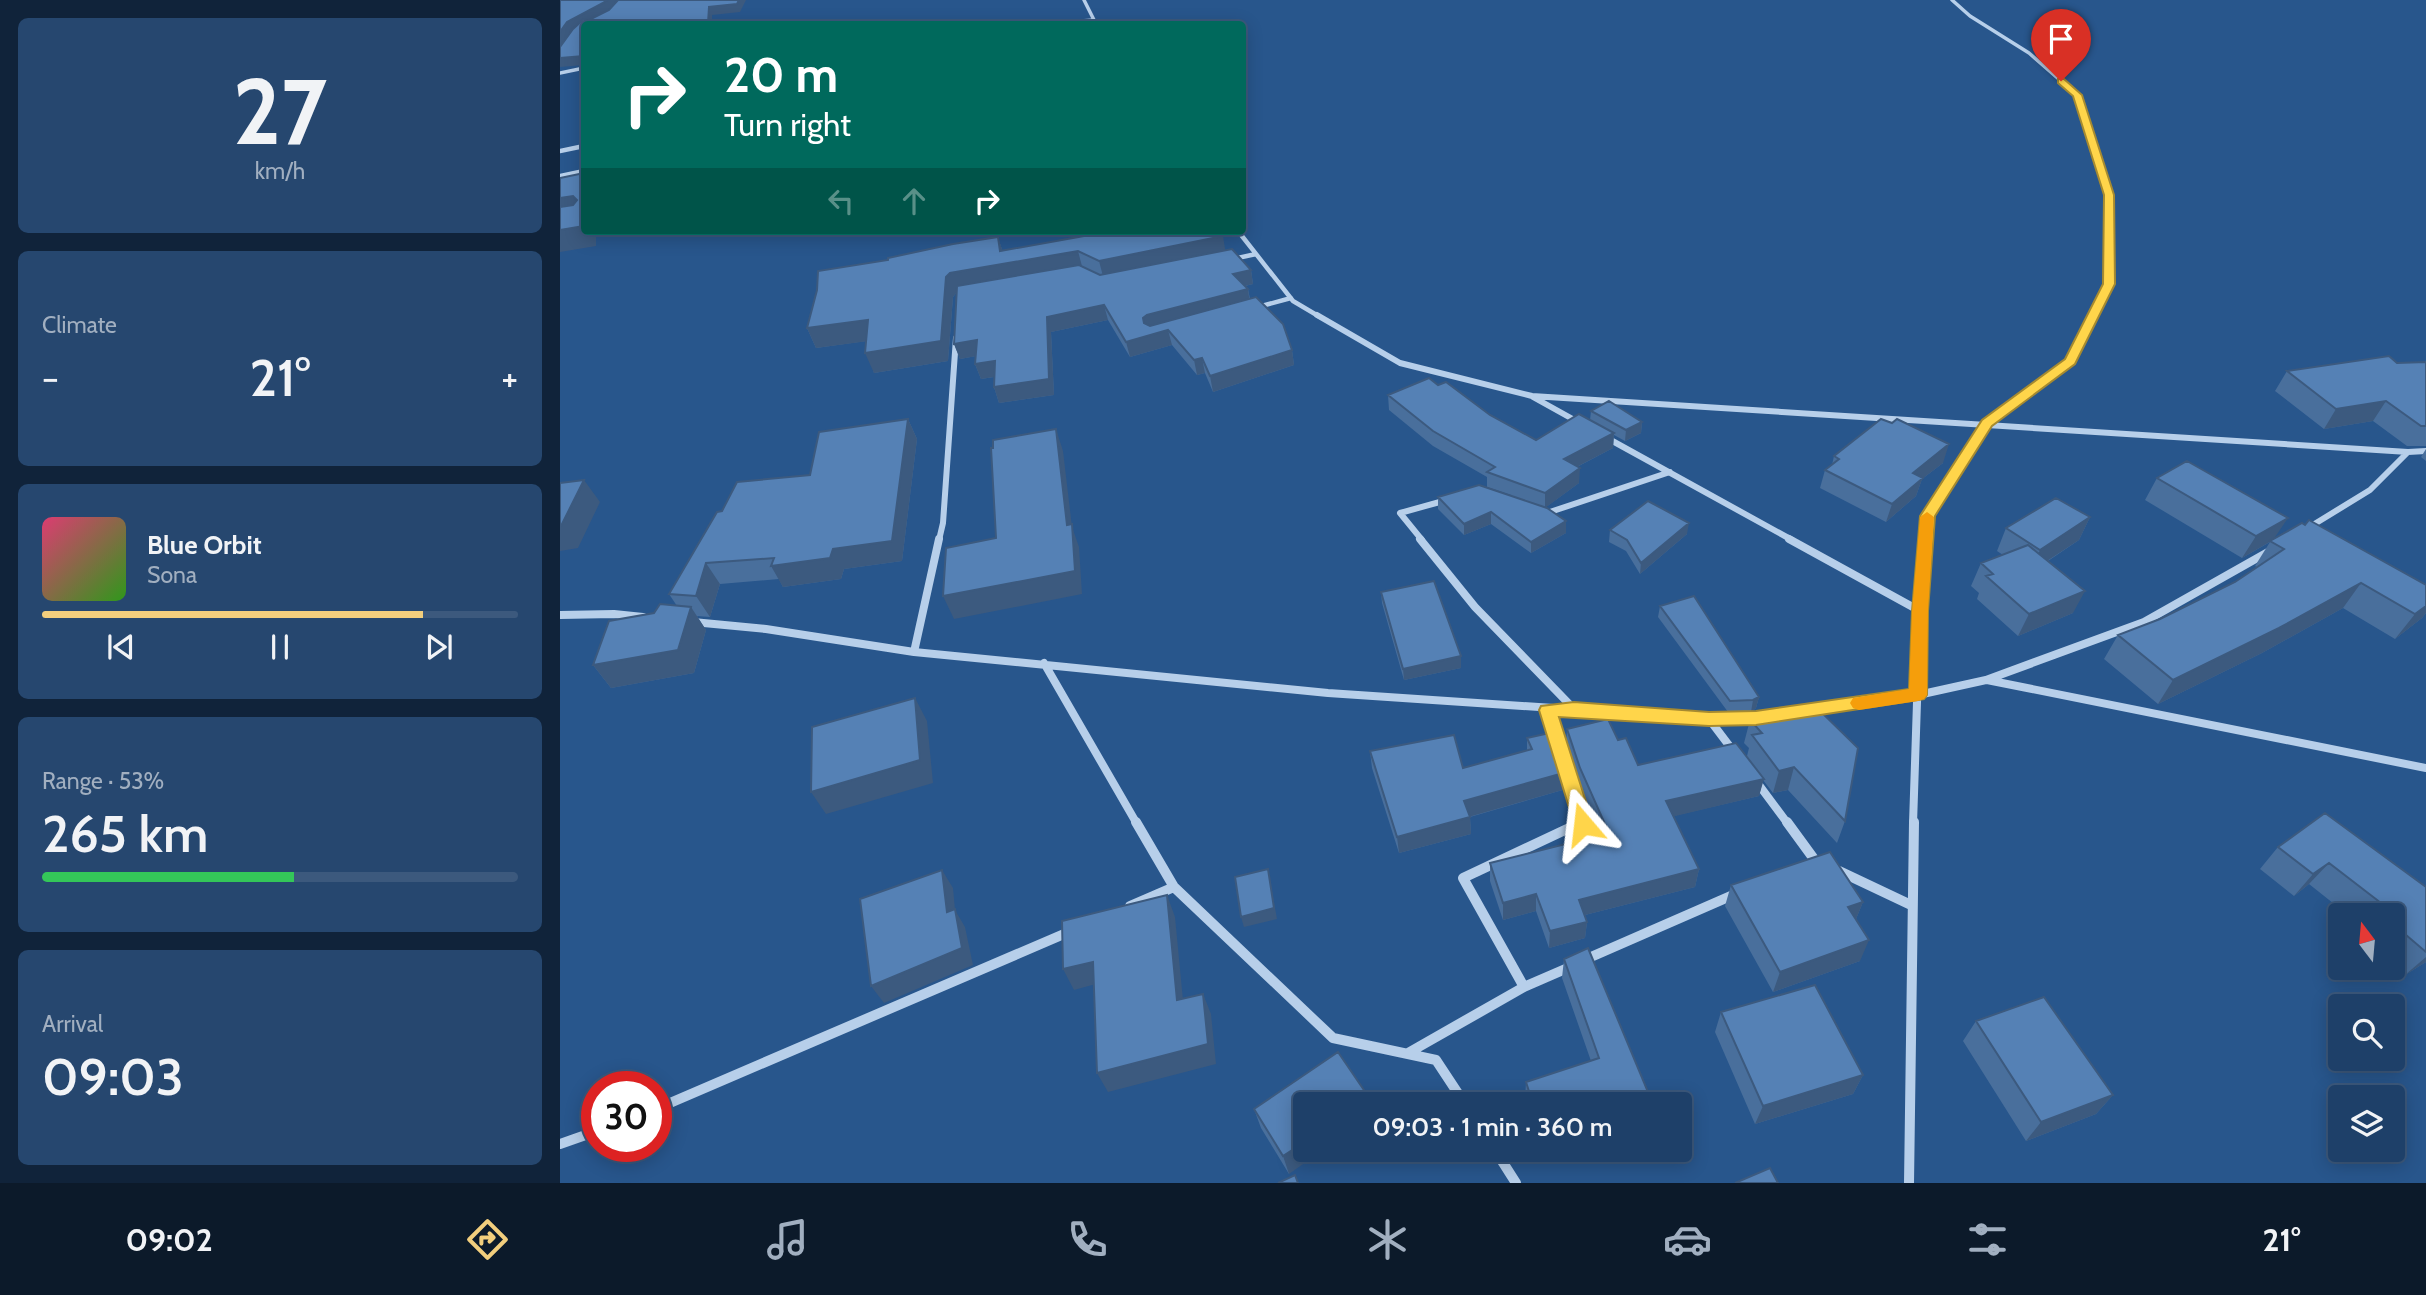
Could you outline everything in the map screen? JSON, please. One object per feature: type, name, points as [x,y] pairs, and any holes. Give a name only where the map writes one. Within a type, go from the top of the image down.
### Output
[{"type":"street","points":[[1084,0],[1094,21]]},
{"type":"street","points":[[1909,1183],[1911,905],[1920,611],[1927,516],[1987,423],[2071,361],[2109,284],[2109,195],[2077,95],[2029,53],[1970,16],[1952,0]]},
{"type":"street","points":[[560,73],[581,69]]},
{"type":"street","points":[[560,151],[581,147]]},
{"type":"street","points":[[560,176],[581,172]]},
{"type":"street","points":[[1241,235],[1291,299],[1400,363],[1532,397],[2426,451]]},
{"type":"street","points":[[1231,259],[1256,254]]},
{"type":"street","points":[[1253,308],[1291,299]]},
{"type":"street","points":[[914,652],[943,523],[956,334]]},
{"type":"street","points":[[1532,397],[1589,428]]},
{"type":"street","points":[[1601,435],[1920,611]]},
{"type":"street","points":[[2296,535],[2370,490],[2408,452]]},
{"type":"street","points":[[1534,510],[1545,514],[1670,472]]},
{"type":"street","points":[[1453,498],[1401,513],[1475,607],[1574,709]]},
{"type":"street","points":[[2308,528],[2318,535]]},
{"type":"street","points":[[1796,712],[1918,695],[1986,680],[2144,622],[2272,550]]},
{"type":"street","points":[[560,615],[614,614],[655,618]]},
{"type":"street","points":[[683,621],[766,629],[914,652],[1328,693],[1709,719],[1783,714]]},
{"type":"street","points":[[1044,663],[1174,887],[1333,1038],[1436,1060],[1457,1092]]},
{"type":"street","points":[[1986,680],[2426,768]]},
{"type":"street","points":[[1524,987],[1462,878],[1583,824],[1548,710]]},
{"type":"street","points":[[1709,719],[1741,762]]},
{"type":"street","points":[[1749,773],[1814,859],[1911,905]]},
{"type":"street","points":[[1801,865],[1814,859]]},
{"type":"street","points":[[1122,909],[1174,887]]},
{"type":"street","points":[[1407,1054],[1524,987],[1738,892]]},
{"type":"street","points":[[672,1102],[1084,926]]},
{"type":"street","points":[[560,1144],[581,1136]]},
{"type":"street","points":[[1503,1162],[1517,1183]]},
{"type":"building","points":[[560,0],[607,0],[567,22],[560,32]]},
{"type":"building","points":[[618,0],[739,0],[737,4],[709,7],[708,21],[582,21],[609,10]]},
{"type":"building","points":[[581,22],[581,56],[560,58],[560,47]]},
{"type":"building","points":[[581,174],[581,226],[560,230],[560,207],[573,205],[577,200],[573,196],[560,198],[560,178]]},
{"type":"building","points":[[1090,235],[1223,236],[1099,261],[1078,251],[950,273],[946,277],[941,341],[865,353],[868,320],[807,328],[817,290],[818,271],[888,260],[953,244],[998,237],[1000,251]]},
{"type":"building","points":[[1232,249],[1251,270],[1233,274],[1248,289],[1147,315],[1143,318],[1144,323],[1150,326],[1256,297],[1283,324],[1292,350],[1210,376],[1202,358],[1194,360],[1168,330],[1126,342],[1104,305],[1047,317],[1049,379],[994,387],[995,361],[975,364],[977,340],[954,344],[957,286],[1079,265],[1100,275]]},
{"type":"building","points":[[2389,356],[2397,363],[2426,362],[2426,426],[2421,426],[2386,401],[2336,409],[2287,371]]},
{"type":"building","points":[[1429,378],[1438,385],[1446,382],[1490,415],[1536,440],[1579,414],[1614,433],[1564,459],[1580,468],[1545,493],[1487,472],[1495,467],[1433,431],[1388,395]]},
{"type":"building","points":[[1609,401],[1642,422],[1626,430],[1591,411]]},
{"type":"building","points":[[908,419],[892,541],[833,549],[830,558],[771,566],[774,558],[706,563],[696,596],[669,594],[717,512],[722,511],[737,482],[810,475],[819,432]]},
{"type":"building","points":[[1881,419],[1892,423],[1897,419],[1949,444],[1913,473],[1923,478],[1892,504],[1825,470],[1839,459],[1834,456]]},
{"type":"building","points":[[1056,429],[1067,525],[1072,524],[1075,571],[943,596],[946,548],[996,538],[991,448],[993,440]]},
{"type":"building","points":[[2187,461],[2288,518],[2256,536],[2157,478]]},
{"type":"building","points":[[584,480],[561,526],[560,526],[560,483]]},
{"type":"building","points":[[1479,485],[1547,508],[1566,521],[1531,542],[1491,512],[1464,524],[1438,497]]},
{"type":"building","points":[[2056,498],[2090,517],[2040,550],[2006,528]]},
{"type":"building","points":[[1648,501],[1689,523],[1641,563],[1627,540],[1610,530]]},
{"type":"building","points":[[2309,520],[2426,585],[2426,606],[2415,614],[2361,583],[2279,628],[2173,680],[2118,635],[2160,619],[2235,582],[2284,549],[2270,541],[2302,523],[2305,525]]},
{"type":"building","points":[[2028,545],[2085,591],[2029,614],[1986,576],[1993,574],[1981,563]]},
{"type":"building","points":[[1434,581],[1461,656],[1403,669],[1381,592]]},
{"type":"building","points":[[1694,596],[1759,697],[1753,700],[1730,701],[1660,606]]},
{"type":"building","points":[[660,604],[691,607],[678,650],[593,665],[609,621],[654,613]]},
{"type":"building","points":[[915,698],[920,760],[811,792],[812,727]]},
{"type":"building","points":[[1812,703],[1858,748],[1845,821],[1794,767],[1779,771],[1752,735],[1762,733],[1750,720]]},
{"type":"building","points":[[1608,719],[1618,740],[1626,738],[1638,765],[1736,743],[1764,779],[1666,801],[1699,869],[1579,900],[1587,922],[1550,931],[1536,894],[1503,903],[1490,863],[1609,833],[1580,768],[1567,729]]},
{"type":"building","points":[[1554,732],[1567,772],[1464,801],[1470,817],[1397,837],[1370,751],[1454,735],[1463,768],[1532,749],[1527,738]]},
{"type":"building","points":[[2325,813],[2426,887],[2426,952],[2405,934],[2405,903],[2381,903],[2329,863],[2313,874],[2278,847]]},
{"type":"building","points":[[1830,852],[1863,902],[1848,907],[1869,940],[1780,972],[1731,885]]},
{"type":"building","points":[[1268,869],[1274,908],[1241,917],[1235,877]]},
{"type":"building","points":[[942,870],[947,912],[955,909],[962,948],[871,986],[860,899]]},
{"type":"building","points":[[1167,895],[1177,1000],[1203,994],[1208,1044],[1097,1073],[1093,962],[1063,969],[1062,921]]},
{"type":"building","points":[[1588,948],[1648,1092],[1529,1092],[1526,1082],[1599,1058],[1564,959]]},
{"type":"building","points":[[1815,985],[1863,1075],[1763,1106],[1721,1012]]},
{"type":"building","points":[[2044,997],[2113,1095],[2041,1122],[1976,1021]]},
{"type":"building","points":[[1338,1052],[1365,1092],[1293,1092],[1293,1149],[1283,1156],[1254,1109]]},
{"type":"building","points":[[1770,1168],[1778,1183],[1735,1183]]},
{"type":"building","points":[[1295,1175],[1298,1183],[1278,1183]]},
{"type":"slow traffic","points":[[1859,703],[1918,695],[1920,611],[1927,517]]},
{"type":"route","points":[[1583,824],[1548,710],[1574,709],[1709,719],[1756,718],[1918,695],[1920,611],[1927,516],[1987,423],[2071,361],[2109,284],[2109,195],[2077,95],[2061,81]]}]
